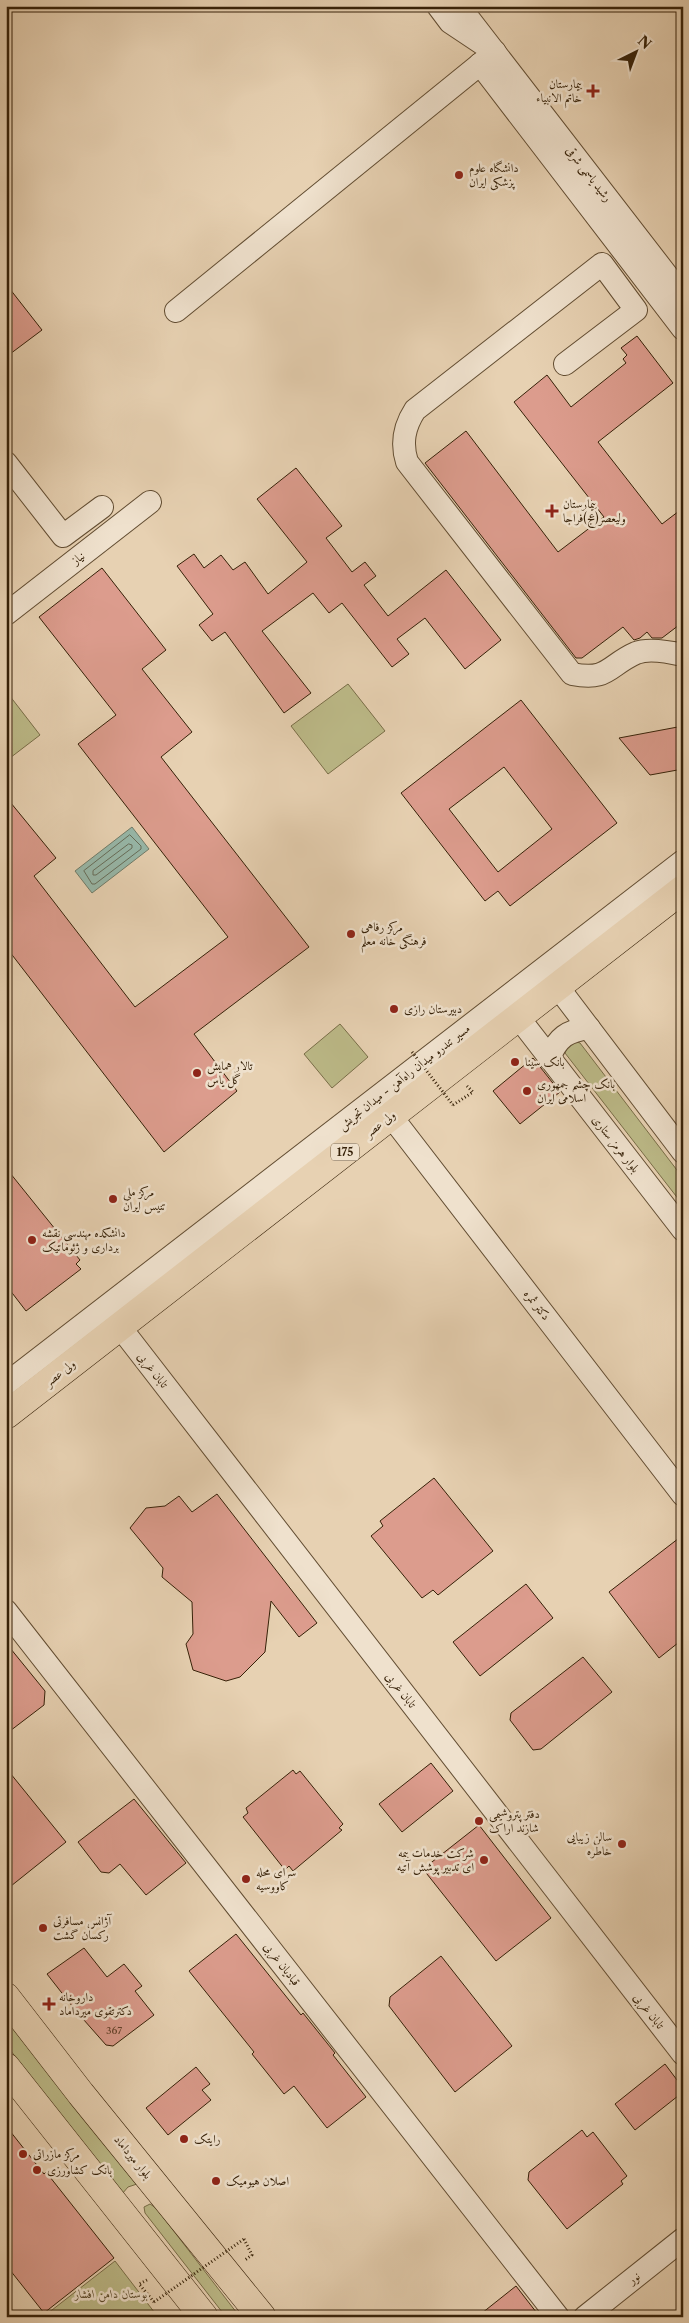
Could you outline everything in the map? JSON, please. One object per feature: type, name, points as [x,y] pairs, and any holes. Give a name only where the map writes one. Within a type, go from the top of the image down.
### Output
[{"type":"main road","name":"ولی عصر","points":[[6,1415],[683,889]]},
{"type":"main road","name":"بلوار میرداماد","points":[[6,1997],[81,2094],[262,2317]]},
{"type":"main road","points":[[6,2067],[204,2317]]},
{"type":"main road","points":[[166,2268],[155,2244],[132,2209],[132,2199],[139,2192],[149,2189],[179,2213]]},
{"type":"street","name":"رشید یاسمی شرقی","points":[[438,6],[450,22],[487,58],[683,296]]},
{"type":"street","name":"رشید یاسمی شرقی","points":[[459,6],[487,58]]},
{"type":"street","points":[[176,311],[487,58],[683,330]]},
{"type":"street","points":[[565,364],[636,310],[602,264],[415,410],[408,422],[404,437],[403,451],[407,462],[572,674],[590,677],[608,672],[637,653],[658,652],[683,655]]},
{"type":"street","points":[[6,463],[63,536],[102,506]]},
{"type":"street","name":"نیاز","points":[[6,614],[150,502]]},
{"type":"street","name":"مسیر تندرو میدان راه‌آهن - میدان تجریش","points":[[6,1384],[683,861]]},
{"type":"street","points":[[557,986],[683,1152]]},
{"type":"street","name":"بلوار هرمز ستاری","points":[[518,1017],[683,1230]]},
{"type":"street","points":[[549,1058],[561,1036],[573,1030],[589,1028]]},
{"type":"street","name":"دکتر ثمره","points":[[391,1116],[683,1495]]},
{"type":"street","name":"تابان غربی","points":[[120,1327],[683,2054]]},
{"type":"street","name":"قبادیان غربی","points":[[6,1611],[558,2317]]},
{"type":"street","name":"نور","points":[[585,2317],[683,2239]]},
{"type":"path","points":[[412,1052],[453,1104],[473,1092]]},
{"type":"path","points":[[140,2284],[154,2302],[244,2239],[252,2255]]},
{"type":"green space","points":[[348,684],[385,731],[328,774],[291,726]]},
{"type":"green space","points":[[6,691],[40,735],[6,761]]},
{"type":"green space","points":[[340,1024],[368,1057],[332,1088],[304,1054]]},
{"type":"green space","points":[[570,1040],[580,1043],[683,1178],[683,1205],[565,1053]]},
{"type":"green space","points":[[6,2011],[137,2184],[128,2187],[122,2194],[114,2192],[6,2044]]},
{"type":"green space","points":[[150,2204],[156,2208],[240,2317],[226,2317],[145,2213],[144,2207]]},
{"type":"green space","name":"بوستان دامن افشار","points":[[115,2261],[158,2317],[43,2317]]},
{"type":"water","points":[[132,827],[149,849],[92,893],[75,871]]},
{"type":"building","points":[[6,284],[42,330],[6,357]]},
{"type":"building","points":[[637,336],[673,383],[598,442],[662,524],[683,508],[683,622],[662,638],[652,638],[647,632],[634,640],[623,627],[582,658],[576,658],[425,463],[466,431],[558,552],[604,517],[514,402],[547,375],[571,407],[626,363],[623,359],[627,355],[621,348]]},
{"type":"building","points":[[296,468],[342,526],[326,538],[352,572],[365,562],[376,576],[364,585],[388,616],[446,570],[501,640],[465,669],[425,618],[397,639],[409,654],[392,667],[342,603],[329,613],[313,593],[262,631],[311,693],[284,713],[225,632],[212,641],[199,625],[213,614],[177,566],[194,554],[204,568],[221,555],[233,570],[245,562],[268,594],[307,562],[257,499]]},
{"type":"building","points":[[102,568],[166,650],[142,669],[192,732],[161,757],[309,947],[194,1034],[237,1091],[164,1152],[6,947],[6,797],[56,858],[34,876],[135,1007],[228,937],[78,744],[116,715],[39,617]]},
{"type":"building","points":[[521,700],[617,823],[510,906],[498,891],[485,901],[401,793]],"holes":[[[504,767],[552,829],[498,872],[449,809]]]},
{"type":"building","points":[[683,726],[683,769],[650,775],[619,738]]},
{"type":"building","name":"بانک چشم جمهوری اسلامی ایران","points":[[533,1058],[560,1092],[520,1124],[493,1091]]},
{"type":"building","name":"دانشکده مهندسی نقشه برداری و ژئوماتیک","points":[[6,1168],[80,1260],[76,1264],[81,1269],[26,1311],[6,1285]]},
{"type":"building","points":[[434,1478],[493,1551],[438,1595],[433,1590],[422,1598],[371,1536],[383,1526],[380,1521]]},
{"type":"building","points":[[217,1494],[317,1623],[299,1637],[271,1601],[265,1652],[240,1677],[226,1681],[193,1670],[186,1644],[193,1634],[192,1602],[162,1577],[163,1568],[130,1528],[146,1508],[165,1506],[179,1496],[192,1512]]},
{"type":"building","points":[[683,1535],[683,1639],[659,1658],[609,1592]]},
{"type":"building","points":[[526,1584],[553,1618],[480,1676],[453,1642]]},
{"type":"building","points":[[6,1643],[45,1691],[44,1705],[6,1734]]},
{"type":"building","points":[[583,1657],[612,1692],[541,1749],[533,1750],[510,1720],[511,1713]]},
{"type":"building","points":[[431,1763],[453,1791],[402,1832],[379,1804]]},
{"type":"building","points":[[6,1768],[66,1842],[6,1890]]},
{"type":"building","points":[[293,1770],[296,1774],[300,1771],[343,1824],[339,1828],[342,1830],[293,1871],[289,1866],[285,1870],[243,1817],[248,1813],[246,1808]]},
{"type":"building","points":[[134,1799],[186,1863],[146,1895],[120,1864],[109,1873],[101,1872],[78,1842]]},
{"type":"building","points":[[479,1825],[551,1918],[496,1961],[423,1869]]},
{"type":"building","points":[[236,1934],[301,2015],[303,2013],[335,2053],[333,2055],[366,2097],[327,2128],[294,2086],[284,2094],[252,2054],[254,2052],[189,1971]]},
{"type":"building","points":[[84,1948],[107,1977],[124,1964],[142,1986],[135,1991],[154,2015],[113,2046],[106,2045],[47,1974]]},
{"type":"building","points":[[441,1956],[512,2046],[455,2092],[389,2006],[390,1997]]},
{"type":"building","points":[[665,2064],[683,2088],[683,2092],[635,2130],[615,2104]]},
{"type":"building","points":[[196,2067],[210,2084],[202,2090],[211,2100],[168,2135],[146,2108]]},
{"type":"building","points":[[6,2126],[44,2174],[46,2172],[114,2258],[44,2313],[6,2265]]},
{"type":"building","points":[[582,2130],[587,2137],[593,2132],[627,2176],[621,2181],[623,2184],[567,2229],[528,2180],[529,2172]]},
{"type":"building","points":[[516,2286],[540,2317],[477,2317]]},
{"type":"place","name":"بیمارستان خاتم الانبیاء","points":[[593,91]]},
{"type":"place","name":"دانشگاه علوم پزشکی ایران","points":[[459,175]]},
{"type":"place","name":"بیمارستان ولیعصر(عج)فراجا","points":[[552,511]]},
{"type":"place","name":"مرکز رفاهی فرهنگی خانه معلم","points":[[351,934]]},
{"type":"place","name":"دبیرستان رازی","points":[[394,1009]]},
{"type":"place","name":"بانک سینا","points":[[515,1062]]},
{"type":"place","name":"تالار همایش گل یاس","points":[[197,1073]]},
{"type":"place","name":"بانک چشم جمهوری اسلامی ایران","points":[[527,1091]]},
{"type":"place","name":"مرکز ملی تنیس ایران","points":[[113,1199]]},
{"type":"place","name":"دانشکده مهندسی نقشه برداری و ژئوماتیک","points":[[32,1240]]},
{"type":"place","name":"دفتر پتروشیمی شازند اراک","points":[[479,1821]]},
{"type":"place","name":"سالن زیبایی خاطره","points":[[622,1844]]},
{"type":"place","name":"شرکت خدمات بیمه ای تدبیر پوشش آتیه","points":[[484,1860]]},
{"type":"place","name":"سرای محله کاووسیه","points":[[246,1879]]},
{"type":"place","name":"آژانس مسافرتی رکسان گشت","points":[[43,1928]]},
{"type":"place","name":"داروخانه دکترتقوی میرداماد","points":[[49,2004]]},
{"type":"place","name":"رایتک","points":[[184,2139]]},
{"type":"place","name":"مرکز مازراتی","points":[[23,2154]]},
{"type":"place","name":"بانک کشاورزی","points":[[37,2170]]},
{"type":"place","name":"اصلان هیومیک","points":[[216,2181]]}]
